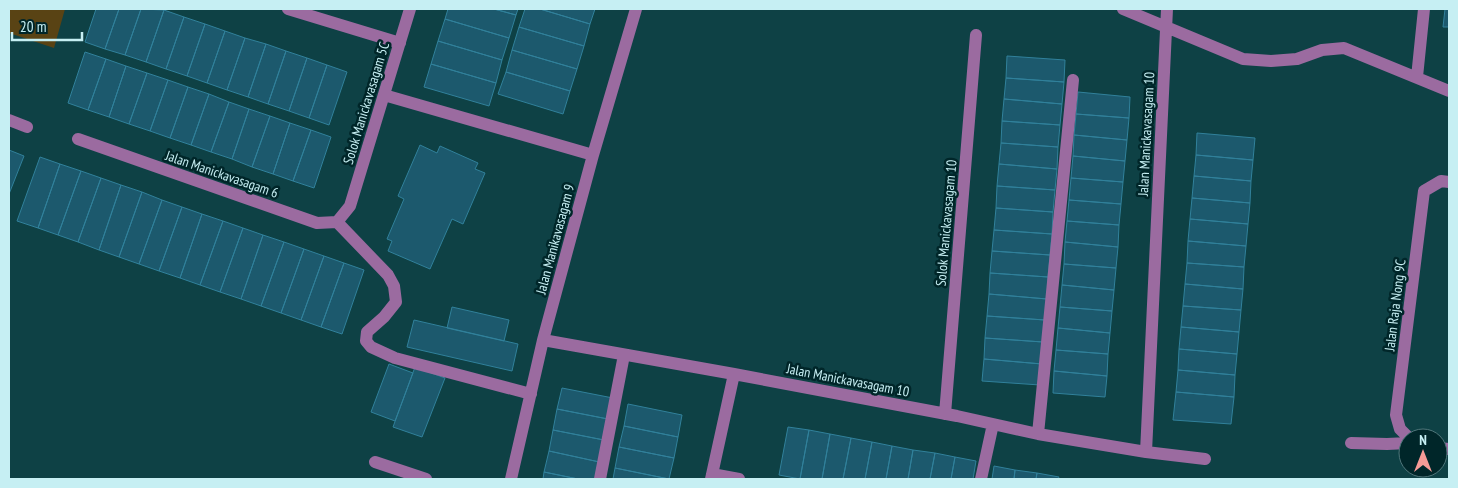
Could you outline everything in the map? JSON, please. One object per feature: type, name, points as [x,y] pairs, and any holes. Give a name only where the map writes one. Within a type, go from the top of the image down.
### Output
[{"type":"street","points":[[288,9],[400,42]]},
{"type":"street","name":"Solok Manickavasagam 5C","points":[[337,222],[350,206],[410,9]]},
{"type":"street","name":"Jalan Manikavasagam 9","points":[[511,479],[543,340],[636,9]]},
{"type":"street","points":[[1123,9],[1243,59],[1271,61],[1297,59],[1322,50],[1344,48],[1449,91]]},
{"type":"street","name":"Jalan Manickavasagam 10","points":[[1146,452],[1167,9]]},
{"type":"street","points":[[1417,77],[1424,9]]},
{"type":"street","name":"Solok Manickavasagam 10","points":[[945,414],[976,35]]},
{"type":"street","points":[[1038,434],[1072,80]]},
{"type":"street","points":[[384,95],[594,155]]},
{"type":"street","points":[[9,120],[27,126]]},
{"type":"street","name":"Jalan Manickavasagam 6","points":[[78,139],[317,223],[337,222]]},
{"type":"street","name":"Jalan Raja Nong 9C","points":[[1400,428],[1396,414],[1424,191],[1445,182]]},
{"type":"street","points":[[337,222],[388,275],[394,286],[396,302],[384,317],[367,332],[366,341],[371,347],[395,358],[531,394]]},
{"type":"street","name":"Jalan Manickavasagam 10","points":[[543,340],[945,414],[1038,434],[1146,452],[1205,459]]},
{"type":"street","points":[[600,479],[624,355]]},
{"type":"street","points":[[734,374],[711,477],[739,479]]},
{"type":"street","points":[[981,479],[993,424]]},
{"type":"street","points":[[1351,443],[1398,444]]},
{"type":"street","points":[[375,462],[426,479]]},
{"type":"shaded area","points":[[9,9],[65,9],[54,48],[9,33]]},
{"type":"building","points":[[96,9],[119,9],[105,49],[85,42]]},
{"type":"building","points":[[119,9],[141,9],[125,55],[105,49]]},
{"type":"building","points":[[141,9],[164,10],[146,62],[125,55]]},
{"type":"building","points":[[448,9],[494,9],[516,15],[509,38],[445,19]]},
{"type":"building","points":[[494,9],[518,9],[516,15]]},
{"type":"building","points":[[525,9],[540,9],[590,24],[584,46],[519,27]]},
{"type":"building","points":[[540,9],[595,9],[590,24]]},
{"type":"building","points":[[1445,9],[1449,9],[1449,27],[1443,27]]},
{"type":"building","points":[[164,10],[184,17],[166,69],[146,62]]},
{"type":"building","points":[[184,17],[205,24],[187,76],[166,69]]},
{"type":"building","points":[[445,19],[509,38],[502,60],[438,41]]},
{"type":"building","points":[[205,24],[225,31],[207,83],[187,76]]},
{"type":"building","points":[[519,27],[584,46],[577,69],[512,50]]},
{"type":"building","points":[[225,31],[245,38],[227,90],[207,83]]},
{"type":"building","points":[[245,38],[266,44],[248,97],[227,90]]},
{"type":"building","points":[[438,41],[502,60],[496,83],[431,64]]},
{"type":"building","points":[[266,44],[286,51],[268,104],[248,97]]},
{"type":"building","points":[[512,50],[577,69],[570,91],[506,72]]},
{"type":"building","points":[[286,51],[307,58],[289,111],[268,104]]},
{"type":"building","points":[[85,52],[106,59],[88,110],[68,103]]},
{"type":"building","points":[[1007,56],[1065,60],[1064,82],[1006,78]]},
{"type":"building","points":[[307,58],[327,65],[309,118],[289,111]]},
{"type":"building","points":[[106,59],[126,66],[109,117],[88,110]]},
{"type":"building","points":[[431,64],[496,83],[489,106],[424,87]]},
{"type":"building","points":[[327,65],[347,72],[329,125],[309,118]]},
{"type":"building","points":[[126,66],[147,73],[129,124],[109,117]]},
{"type":"building","points":[[506,72],[570,91],[563,114],[498,94]]},
{"type":"building","points":[[147,73],[168,80],[150,131],[129,124]]},
{"type":"building","points":[[1006,78],[1064,82],[1062,104],[1004,99]]},
{"type":"building","points":[[168,80],[188,87],[170,138],[150,131]]},
{"type":"building","points":[[188,87],[209,94],[191,145],[170,138]]},
{"type":"building","points":[[1078,92],[1130,97],[1129,118],[1076,114]]},
{"type":"building","points":[[209,94],[229,102],[211,152],[191,145]]},
{"type":"building","points":[[1004,99],[1062,104],[1060,125],[1002,121]]},
{"type":"building","points":[[229,102],[249,109],[232,159],[211,152]]},
{"type":"building","points":[[249,109],[270,116],[252,167],[232,159]]},
{"type":"building","points":[[1076,114],[1129,118],[1127,140],[1074,135]]},
{"type":"building","points":[[270,116],[290,123],[273,174],[252,167]]},
{"type":"building","points":[[1002,121],[1060,125],[1058,147],[1001,143]]},
{"type":"building","points":[[290,123],[311,130],[293,181],[273,174]]},
{"type":"building","points":[[311,130],[331,137],[314,188],[293,181]]},
{"type":"building","points":[[1197,133],[1255,138],[1253,160],[1196,155]]},
{"type":"building","points":[[1074,135],[1127,140],[1125,161],[1073,156]]},
{"type":"building","points":[[1001,143],[1058,147],[1057,169],[999,164]]},
{"type":"building","points":[[420,145],[437,153],[440,146],[478,163],[475,169],[485,173],[463,224],[452,219],[430,269],[388,251],[392,241],[387,239],[404,199],[398,196]]},
{"type":"building","points":[[9,150],[24,156],[9,194]]},
{"type":"building","points":[[1196,155],[1253,160],[1251,181],[1194,176]]},
{"type":"building","points":[[1073,156],[1125,161],[1123,182],[1071,178]]},
{"type":"building","points":[[40,157],[60,164],[38,228],[17,221]]},
{"type":"building","points":[[60,164],[81,171],[58,235],[38,228]]},
{"type":"building","points":[[999,164],[1057,169],[1055,190],[997,186]]},
{"type":"building","points":[[81,171],[101,178],[78,242],[58,235]]},
{"type":"building","points":[[1194,176],[1251,181],[1250,203],[1192,198]]},
{"type":"building","points":[[101,178],[121,185],[99,250],[78,242]]},
{"type":"building","points":[[1071,178],[1123,182],[1121,204],[1069,200]]},
{"type":"building","points":[[121,185],[142,192],[119,257],[99,250]]},
{"type":"building","points":[[997,186],[1055,190],[1053,212],[996,208]]},
{"type":"building","points":[[142,192],[162,200],[139,264],[119,257]]},
{"type":"building","points":[[1192,198],[1250,203],[1248,224],[1190,219]]},
{"type":"building","points":[[162,200],[182,207],[159,271],[139,264]]},
{"type":"building","points":[[1069,200],[1121,204],[1119,225],[1067,221]]},
{"type":"building","points":[[182,207],[202,214],[180,278],[159,271]]},
{"type":"building","points":[[996,208],[1053,212],[1052,234],[994,230]]},
{"type":"building","points":[[202,214],[223,221],[200,285],[180,278]]},
{"type":"building","points":[[1190,219],[1248,224],[1246,246],[1188,241]]},
{"type":"building","points":[[223,221],[243,228],[220,292],[200,285]]},
{"type":"building","points":[[1067,221],[1119,225],[1118,247],[1065,242]]},
{"type":"building","points":[[243,228],[263,235],[241,299],[220,292]]},
{"type":"building","points":[[994,230],[1052,234],[1050,255],[992,251]]},
{"type":"building","points":[[263,235],[284,242],[261,306],[241,299]]},
{"type":"building","points":[[1188,241],[1246,246],[1244,267],[1187,263]]},
{"type":"building","points":[[284,242],[304,249],[281,313],[261,306]]},
{"type":"building","points":[[1065,242],[1118,247],[1116,268],[1064,264]]},
{"type":"building","points":[[304,249],[324,256],[301,320],[281,313]]},
{"type":"building","points":[[992,251],[1050,255],[1048,277],[990,273]]},
{"type":"building","points":[[324,256],[344,263],[321,327],[301,320]]},
{"type":"building","points":[[344,263],[364,270],[342,334],[321,327]]},
{"type":"building","points":[[1187,263],[1244,267],[1243,289],[1185,284]]},
{"type":"building","points":[[1064,264],[1116,268],[1114,290],[1062,285]]},
{"type":"building","points":[[990,273],[1048,277],[1047,299],[989,294]]},
{"type":"building","points":[[1185,284],[1243,289],[1241,310],[1183,306]]},
{"type":"building","points":[[1062,285],[1114,290],[1112,311],[1060,307]]},
{"type":"building","points":[[989,294],[1047,299],[1045,320],[987,316]]},
{"type":"building","points":[[1183,306],[1241,310],[1239,332],[1181,327]]},
{"type":"building","points":[[452,307],[509,320],[504,341],[447,328]]},
{"type":"building","points":[[1060,307],[1112,311],[1110,333],[1058,328]]},
{"type":"building","points":[[987,316],[1045,320],[1043,342],[985,338]]},
{"type":"building","points":[[414,320],[518,344],[512,371],[407,347]]},
{"type":"building","points":[[1181,327],[1239,332],[1237,354],[1179,349]]},
{"type":"building","points":[[1058,328],[1110,333],[1108,354],[1056,350]]},
{"type":"building","points":[[985,338],[1043,342],[1042,364],[984,359]]},
{"type":"building","points":[[1179,349],[1237,354],[1235,375],[1178,370]]},
{"type":"building","points":[[1056,350],[1108,354],[1107,376],[1054,371]]},
{"type":"building","points":[[984,359],[1042,364],[1040,385],[982,381]]},
{"type":"building","points":[[389,364],[413,373],[395,421],[371,412]]},
{"type":"building","points":[[415,367],[445,378],[422,437],[393,427]]},
{"type":"building","points":[[1178,370],[1235,375],[1234,397],[1176,392]]},
{"type":"building","points":[[1054,371],[1107,376],[1105,397],[1053,393]]},
{"type":"building","points":[[562,388],[618,399],[613,420],[557,409]]},
{"type":"building","points":[[1176,392],[1234,397],[1231,424],[1173,420]]},
{"type":"building","points":[[628,404],[682,415],[678,437],[624,426]]},
{"type":"building","points":[[557,409],[613,420],[609,441],[553,430]]},
{"type":"building","points":[[624,426],[678,437],[674,458],[619,447]]},
{"type":"building","points":[[788,427],[809,430],[800,479],[779,475]]},
{"type":"building","points":[[553,430],[609,441],[604,463],[549,451]]},
{"type":"building","points":[[809,430],[830,434],[822,479],[800,479]]},
{"type":"building","points":[[830,434],[851,438],[843,479],[822,479]]},
{"type":"building","points":[[851,438],[872,442],[865,479],[843,479]]},
{"type":"building","points":[[872,442],[892,446],[886,479],[865,479]]},
{"type":"building","points":[[892,446],[913,450],[908,479],[886,479]]},
{"type":"building","points":[[619,447],[674,458],[669,479],[615,468]]},
{"type":"building","points":[[913,450],[935,453],[930,479],[908,479]]},
{"type":"building","points":[[549,451],[604,463],[601,479],[578,479],[544,472]]},
{"type":"building","points":[[935,453],[955,457],[951,479],[930,479]]},
{"type":"building","points":[[955,457],[976,461],[973,479],[951,479]]},
{"type":"building","points":[[994,466],[1015,470],[1014,479],[992,479]]},
{"type":"building","points":[[615,468],[669,479],[613,479]]},
{"type":"building","points":[[1015,470],[1037,473],[1036,479],[1014,479]]},
{"type":"building","points":[[544,472],[578,479],[543,479]]},
{"type":"building","points":[[1037,473],[1059,477],[1058,479],[1036,479]]}]
